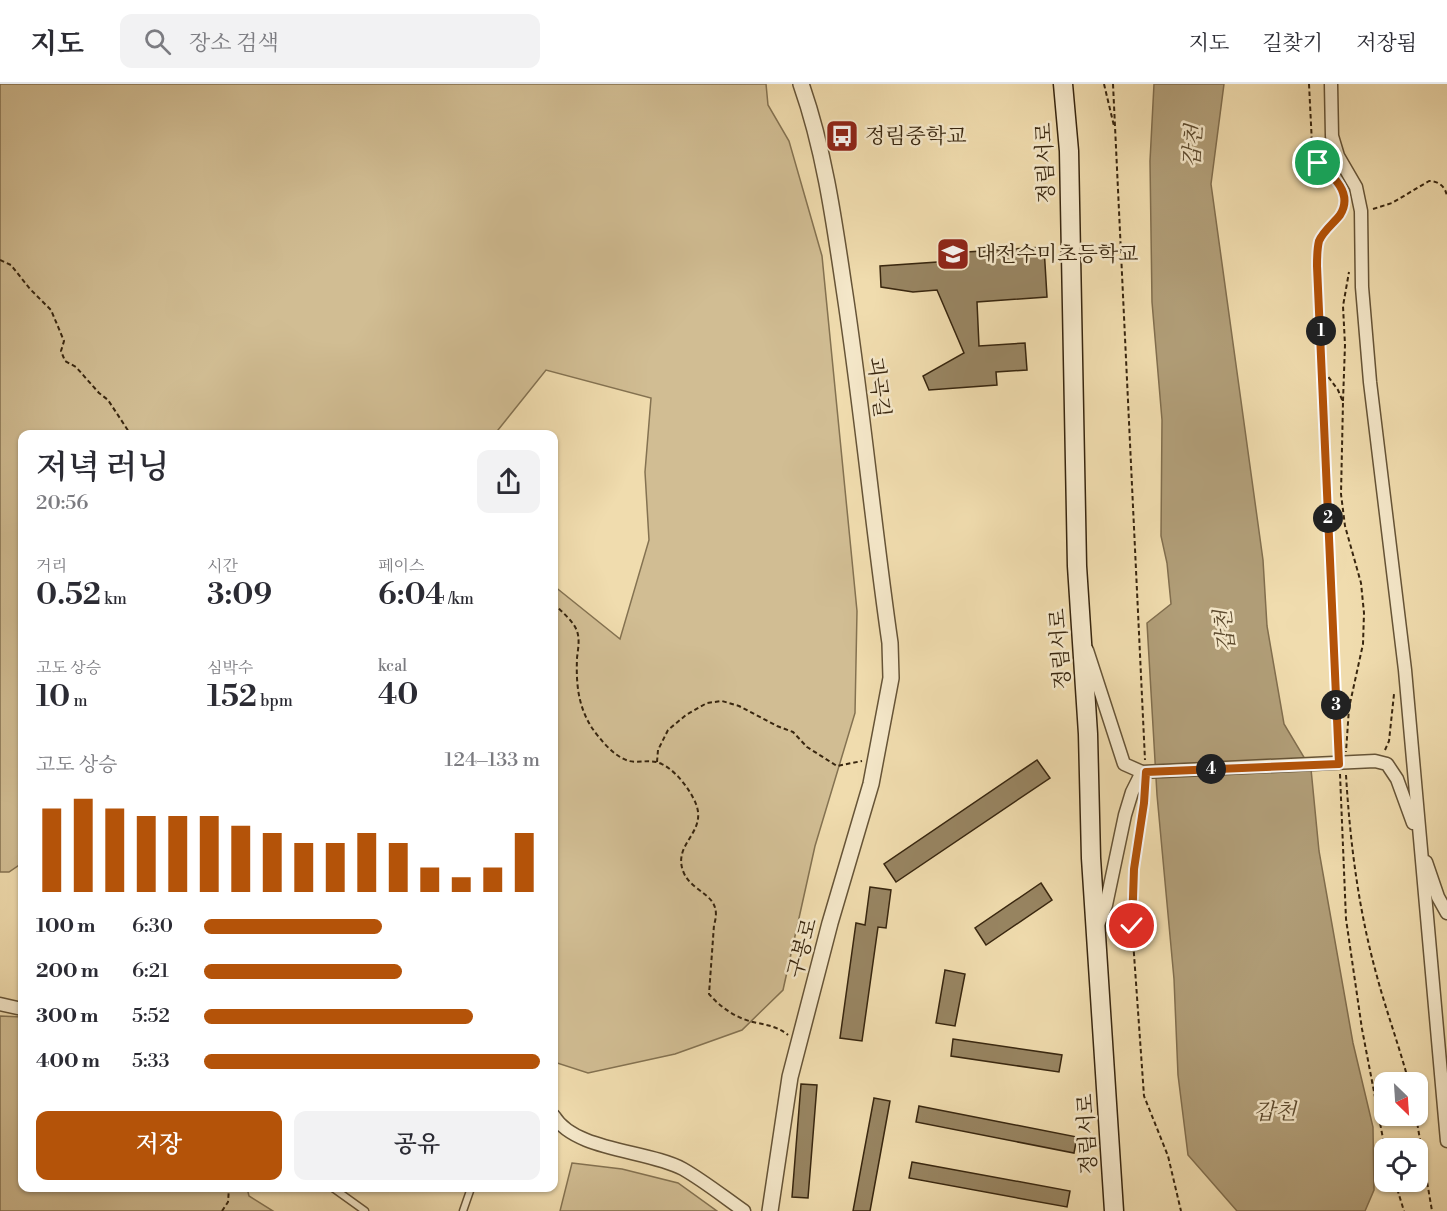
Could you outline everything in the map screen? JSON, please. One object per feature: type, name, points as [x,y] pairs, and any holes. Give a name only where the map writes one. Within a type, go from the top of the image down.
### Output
[{"type":"main road","name":"정림서로","points":[[1063,84],[1069,151],[1077,566],[1088,734],[1091,858],[1114,1211]]},
{"type":"street","name":"괴곡길","points":[[801,84],[810,109],[828,192],[854,352],[890,643],[891,678],[888,698]]},
{"type":"street","points":[[1330,84],[1332,136],[1338,156],[1356,187],[1361,211],[1362,286],[1405,670],[1447,1141]]},
{"type":"street","points":[[1082,641],[1093,664],[1124,764],[1146,772],[1375,761],[1387,764],[1397,779],[1438,897],[1447,913]]},
{"type":"street","name":"구봉로","points":[[770,1211],[790,1077],[876,757],[888,698]]},
{"type":"street","points":[[1097,928],[1106,906],[1132,792],[1146,772]]},
{"type":"street","points":[[0,1005],[18,1007]]},
{"type":"street","points":[[558,1121],[569,1132],[594,1142],[655,1158],[683,1169],[744,1211]]},
{"type":"lane","points":[[339,1192],[365,1211]]},
{"type":"lane","points":[[463,1211],[470,1192]]},
{"type":"path","points":[[1104,84],[1115,132]]},
{"type":"path","points":[[1113,84],[1146,772],[1144,803],[1134,869],[1132,926],[1144,1096],[1168,1156],[1181,1211]]},
{"type":"path","points":[[1309,84],[1312,144],[1318,163],[1336,178]]},
{"type":"path","points":[[1361,211],[1392,203],[1429,182],[1442,185],[1447,198]]},
{"type":"path","points":[[1342,188],[1342,212],[1320,239],[1318,251],[1329,554],[1346,919],[1362,1029],[1383,1138]]},
{"type":"path","points":[[0,260],[10,265],[51,310],[64,341],[61,351],[64,361],[76,367],[108,400],[128,430]]},
{"type":"path","points":[[1350,265],[1343,306],[1345,345],[1341,494],[1345,526],[1360,583],[1364,613],[1363,644],[1340,764],[1366,930],[1375,969],[1406,1072]]},
{"type":"path","points":[[1323,370],[1338,390],[1343,402]]},
{"type":"path","points":[[558,607],[568,617],[578,633],[578,697],[585,716],[594,730],[616,754],[628,761],[657,762],[676,775],[696,804],[698,818],[695,832],[686,842],[682,852],[682,866],[692,885],[713,901],[718,914],[714,925],[709,994],[716,1003],[740,1017],[781,1029],[788,1035],[797,1050]]},
{"type":"path","points":[[1375,761],[1384,753],[1389,741],[1395,683],[1405,670]]},
{"type":"path","points":[[657,762],[658,750],[668,730],[686,715],[707,703],[722,701],[739,706],[793,732],[807,747],[837,766],[876,757]]},
{"type":"path","points":[[1418,1126],[1432,1211]]},
{"type":"path","points":[[222,1211],[228,1203],[229,1192]]},
{"type":"path","points":[[1398,1192],[1404,1211]]},
{"type":"shaded area","points":[[0,84],[766,84],[768,105],[789,141],[822,256],[857,611],[855,713],[815,846],[783,990],[742,1030],[675,1054],[588,1073],[558,1063],[558,589],[620,639],[649,540],[645,472],[651,398],[546,370],[498,430],[18,430],[18,866],[9,872],[0,872]]},
{"type":"shaded area","points":[[0,1016],[18,1017],[18,1192],[248,1192],[249,1196],[273,1211],[0,1211]]},
{"type":"shaded area","points":[[572,1163],[622,1169],[678,1183],[717,1211],[560,1211]]},
{"type":"water","name":"갑천","points":[[1154,84],[1224,84],[1211,184],[1263,560],[1267,626],[1284,724],[1311,769],[1319,851],[1353,1043],[1373,1127],[1374,1190],[1365,1211],[1237,1211],[1188,1155],[1178,1075],[1174,979],[1157,795],[1147,623],[1171,604],[1167,563],[1161,536],[1162,420],[1152,302],[1150,161]]},
{"type":"building","points":[[1044,247],[1047,297],[977,302],[979,346],[1025,343],[1027,370],[996,372],[997,385],[929,390],[923,376],[964,353],[937,290],[913,292],[881,287],[880,266],[952,261],[951,253]]},
{"type":"building","points":[[1037,760],[1050,778],[896,882],[884,864]]},
{"type":"building","points":[[1041,883],[1052,900],[986,945],[975,928]]},
{"type":"building","points":[[870,887],[891,890],[886,928],[878,927],[862,1041],[840,1038],[856,923],[865,925]]},
{"type":"building","points":[[945,970],[965,974],[955,1026],[936,1023]]},
{"type":"building","points":[[953,1039],[1062,1055],[1059,1072],[951,1056]]},
{"type":"building","points":[[801,1084],[817,1085],[808,1198],[792,1197]]},
{"type":"building","points":[[874,1098],[890,1101],[870,1211],[853,1211]]},
{"type":"building","points":[[919,1106],[1077,1137],[1074,1153],[916,1122]]},
{"type":"building","points":[[912,1162],[1070,1191],[1067,1207],[909,1178]]},
{"type":"place","name":"정림중학교","points":[[842,136]]},
{"type":"place","name":"대전수미초등학교","points":[[953,254]]},
{"type":"route","points":[[1132,926],[1134,869],[1144,803],[1146,772],[1339,764],[1317,266],[1320,239],[1342,212],[1343,203],[1342,188],[1336,178],[1318,163]]}]
